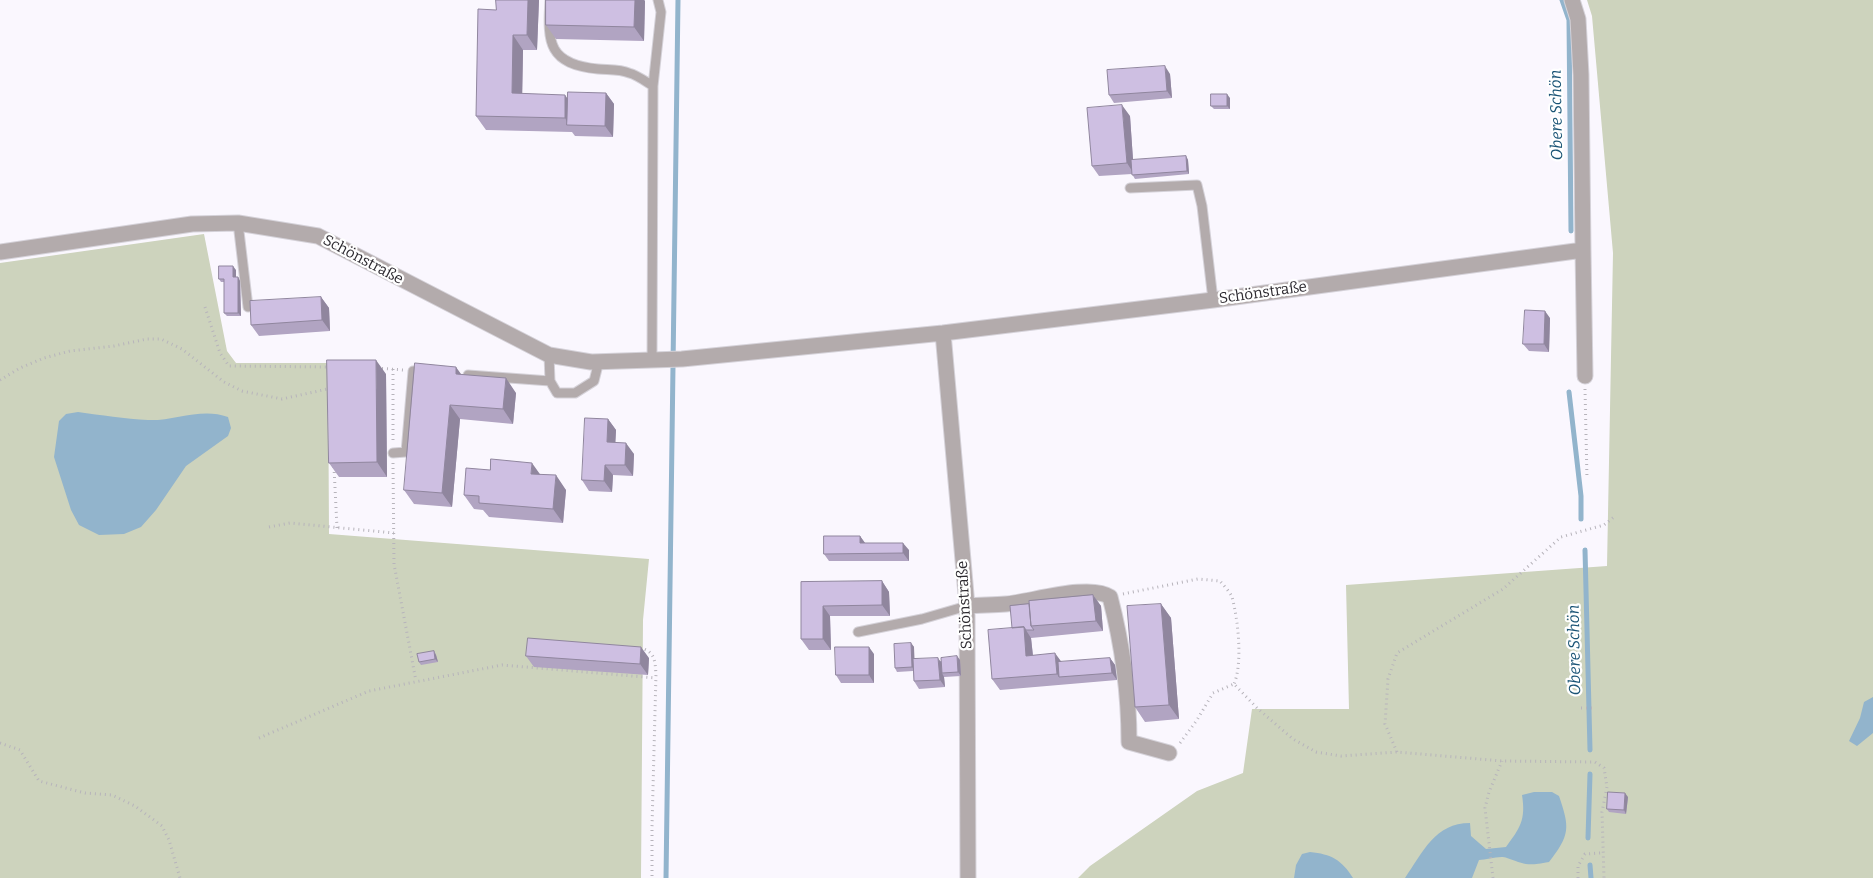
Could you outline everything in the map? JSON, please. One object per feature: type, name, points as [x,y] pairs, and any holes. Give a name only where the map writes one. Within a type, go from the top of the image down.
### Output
[{"type":"street","points":[[1572,0],[1578,19],[1582,75],[1585,376]]},
{"type":"street","name":"Schönstraße","points":[[0,252],[192,224],[238,223],[318,236],[549,355],[599,362],[682,359],[943,333],[1213,300],[1583,250]]},
{"type":"street","name":"Schönstraße","points":[[943,333],[967,606],[968,878]]},
{"type":"street","points":[[967,606],[1006,604],[1081,593],[1104,593],[1110,597],[1120,635],[1129,712],[1129,742],[1169,753]]},
{"type":"lane","points":[[550,0],[548,29],[553,48],[566,62],[587,68],[628,72],[653,86]]},
{"type":"lane","points":[[657,360],[653,86],[661,12],[658,0]]},
{"type":"lane","points":[[1130,188],[1197,185],[1202,206],[1213,300]]},
{"type":"lane","points":[[238,223],[248,306]]},
{"type":"lane","points":[[549,355],[550,381],[558,393],[575,393],[594,381],[599,362]]},
{"type":"lane","points":[[393,453],[406,452],[413,372],[432,373]]},
{"type":"lane","points":[[460,375],[550,381]]},
{"type":"lane","points":[[858,632],[922,619],[967,606]]},
{"type":"path","points":[[205,306],[220,353],[228,366],[340,367]]},
{"type":"path","points":[[0,380],[20,368],[44,358],[70,351],[114,346],[147,339],[161,339],[182,348],[224,382],[250,393],[282,399],[332,389]]},
{"type":"path","points":[[332,367],[332,374]]},
{"type":"path","points":[[369,368],[413,372]]},
{"type":"path","points":[[392,369],[394,564],[416,681]]},
{"type":"path","points":[[1585,376],[1587,479]]},
{"type":"path","points":[[332,381],[332,398]]},
{"type":"path","points":[[334,457],[336,528]]},
{"type":"path","points":[[1397,752],[1385,724],[1388,680],[1397,653],[1503,589],[1561,537],[1604,525],[1614,517]]},
{"type":"path","points":[[269,527],[290,523],[394,533]]},
{"type":"path","points":[[1110,597],[1198,579],[1220,581],[1232,596],[1239,672],[1234,684],[1213,693],[1184,739],[1169,753]]},
{"type":"path","points":[[639,648],[648,649],[654,657],[656,678],[652,878]]},
{"type":"path","points":[[259,738],[369,691],[502,665],[656,678]]},
{"type":"path","points":[[1234,684],[1257,708],[1293,739],[1316,752],[1341,756],[1397,752],[1502,761],[1579,760],[1594,762],[1604,768],[1607,787],[1602,812],[1601,853],[1604,878]]},
{"type":"path","points":[[1582,708],[1596,708]]},
{"type":"path","points":[[0,743],[20,750],[39,781],[85,794],[112,795],[135,806],[162,826],[169,840],[180,878]]},
{"type":"path","points":[[1493,878],[1486,808],[1489,792],[1502,761]]},
{"type":"path","points":[[1578,878],[1578,866],[1585,854],[1601,853]]},
{"type":"green space","points":[[1587,0],[1873,0],[1873,878],[1078,878],[1090,866],[1197,791],[1243,773],[1252,709],[1349,709],[1346,585],[1607,566],[1613,253],[1592,16]]},
{"type":"green space","points":[[204,234],[227,351],[236,363],[328,363],[329,534],[649,559],[643,620],[641,878],[0,878],[0,263]]},
{"type":"water","points":[[78,412],[148,420],[208,413],[218,414],[228,417],[231,428],[228,436],[186,466],[156,510],[141,527],[124,534],[99,535],[79,525],[71,510],[54,457],[59,421],[66,414]]},
{"type":"water","points":[[1873,697],[1873,733],[1857,746],[1849,741],[1860,718],[1864,702]]},
{"type":"water","points":[[1534,792],[1552,792],[1559,796],[1565,816],[1566,831],[1564,838],[1549,862],[1527,864],[1504,857],[1497,857],[1479,860],[1472,878],[1405,878],[1431,841],[1448,828],[1458,824],[1470,823],[1471,836],[1486,849],[1506,847],[1521,823],[1523,811],[1522,795]]},
{"type":"water","points":[[1310,852],[1330,856],[1340,862],[1353,878],[1294,878],[1296,865],[1302,854]]},
{"type":"building","points":[[496,0],[528,0],[527,35],[513,35],[512,93],[565,95],[565,118],[476,116],[478,9],[496,10]]},
{"type":"building","points":[[546,0],[635,0],[634,27],[546,25]]},
{"type":"building","points":[[1165,66],[1167,91],[1109,95],[1107,70]]},
{"type":"building","points":[[568,92],[606,93],[605,126],[567,125]]},
{"type":"building","points":[[1211,94],[1227,94],[1227,106],[1211,106]]},
{"type":"building","points":[[1122,105],[1127,163],[1092,166],[1087,108]]},
{"type":"building","points":[[1186,156],[1187,171],[1132,175],[1131,160]]},
{"type":"building","points":[[219,266],[233,266],[233,277],[238,277],[238,313],[224,313],[224,279],[219,279]]},
{"type":"building","points":[[321,297],[322,320],[251,325],[250,301]]},
{"type":"building","points":[[1525,310],[1545,311],[1544,344],[1523,344]]},
{"type":"building","points":[[327,360],[376,360],[377,462],[329,463]]},
{"type":"building","points":[[415,363],[456,367],[456,374],[506,378],[503,409],[450,405],[442,493],[404,490]]},
{"type":"building","points":[[585,418],[608,419],[607,442],[626,443],[625,465],[605,465],[604,481],[582,480]]},
{"type":"building","points":[[491,459],[532,463],[531,474],[556,475],[553,509],[479,503],[479,496],[464,495],[466,468],[490,470]]},
{"type":"building","points":[[824,536],[860,536],[860,543],[903,543],[903,553],[824,554]]},
{"type":"building","points":[[882,581],[882,605],[823,606],[823,639],[801,639],[801,582]]},
{"type":"building","points":[[1093,595],[1096,621],[1031,626],[1029,601]]},
{"type":"building","points":[[1029,604],[1031,626],[1034,630],[1026,630],[1024,627],[1012,628],[1010,606]]},
{"type":"building","points":[[1161,604],[1169,705],[1135,707],[1127,606]]},
{"type":"building","points":[[1024,627],[1026,656],[1055,653],[1057,674],[992,679],[988,630]]},
{"type":"building","points":[[528,638],[641,647],[640,664],[526,656]]},
{"type":"building","points":[[911,643],[912,667],[895,668],[894,644]]},
{"type":"building","points":[[835,647],[869,647],[869,675],[836,675]]},
{"type":"building","points":[[434,651],[435,659],[419,662],[417,654]]},
{"type":"building","points":[[957,656],[958,672],[942,673],[941,658]]},
{"type":"building","points":[[938,658],[940,680],[914,681],[913,659]]},
{"type":"building","points":[[1110,658],[1112,673],[1059,677],[1058,662]]},
{"type":"building","points":[[1608,792],[1625,793],[1624,810],[1607,809]]},
{"type":"waterway","points":[[666,878],[678,0]]},
{"type":"waterway","name":"Obere Schön","points":[[1562,0],[1569,20],[1571,231]]},
{"type":"waterway","name":"Obere Schön","points":[[1569,392],[1581,496],[1581,519]]},
{"type":"waterway","name":"Obere Schön","points":[[1585,550],[1590,750]]},
{"type":"waterway","name":"Obere Schön","points":[[1588,838],[1590,774]]},
{"type":"waterway","name":"Obere Schön","points":[[1590,865],[1591,878]]}]
